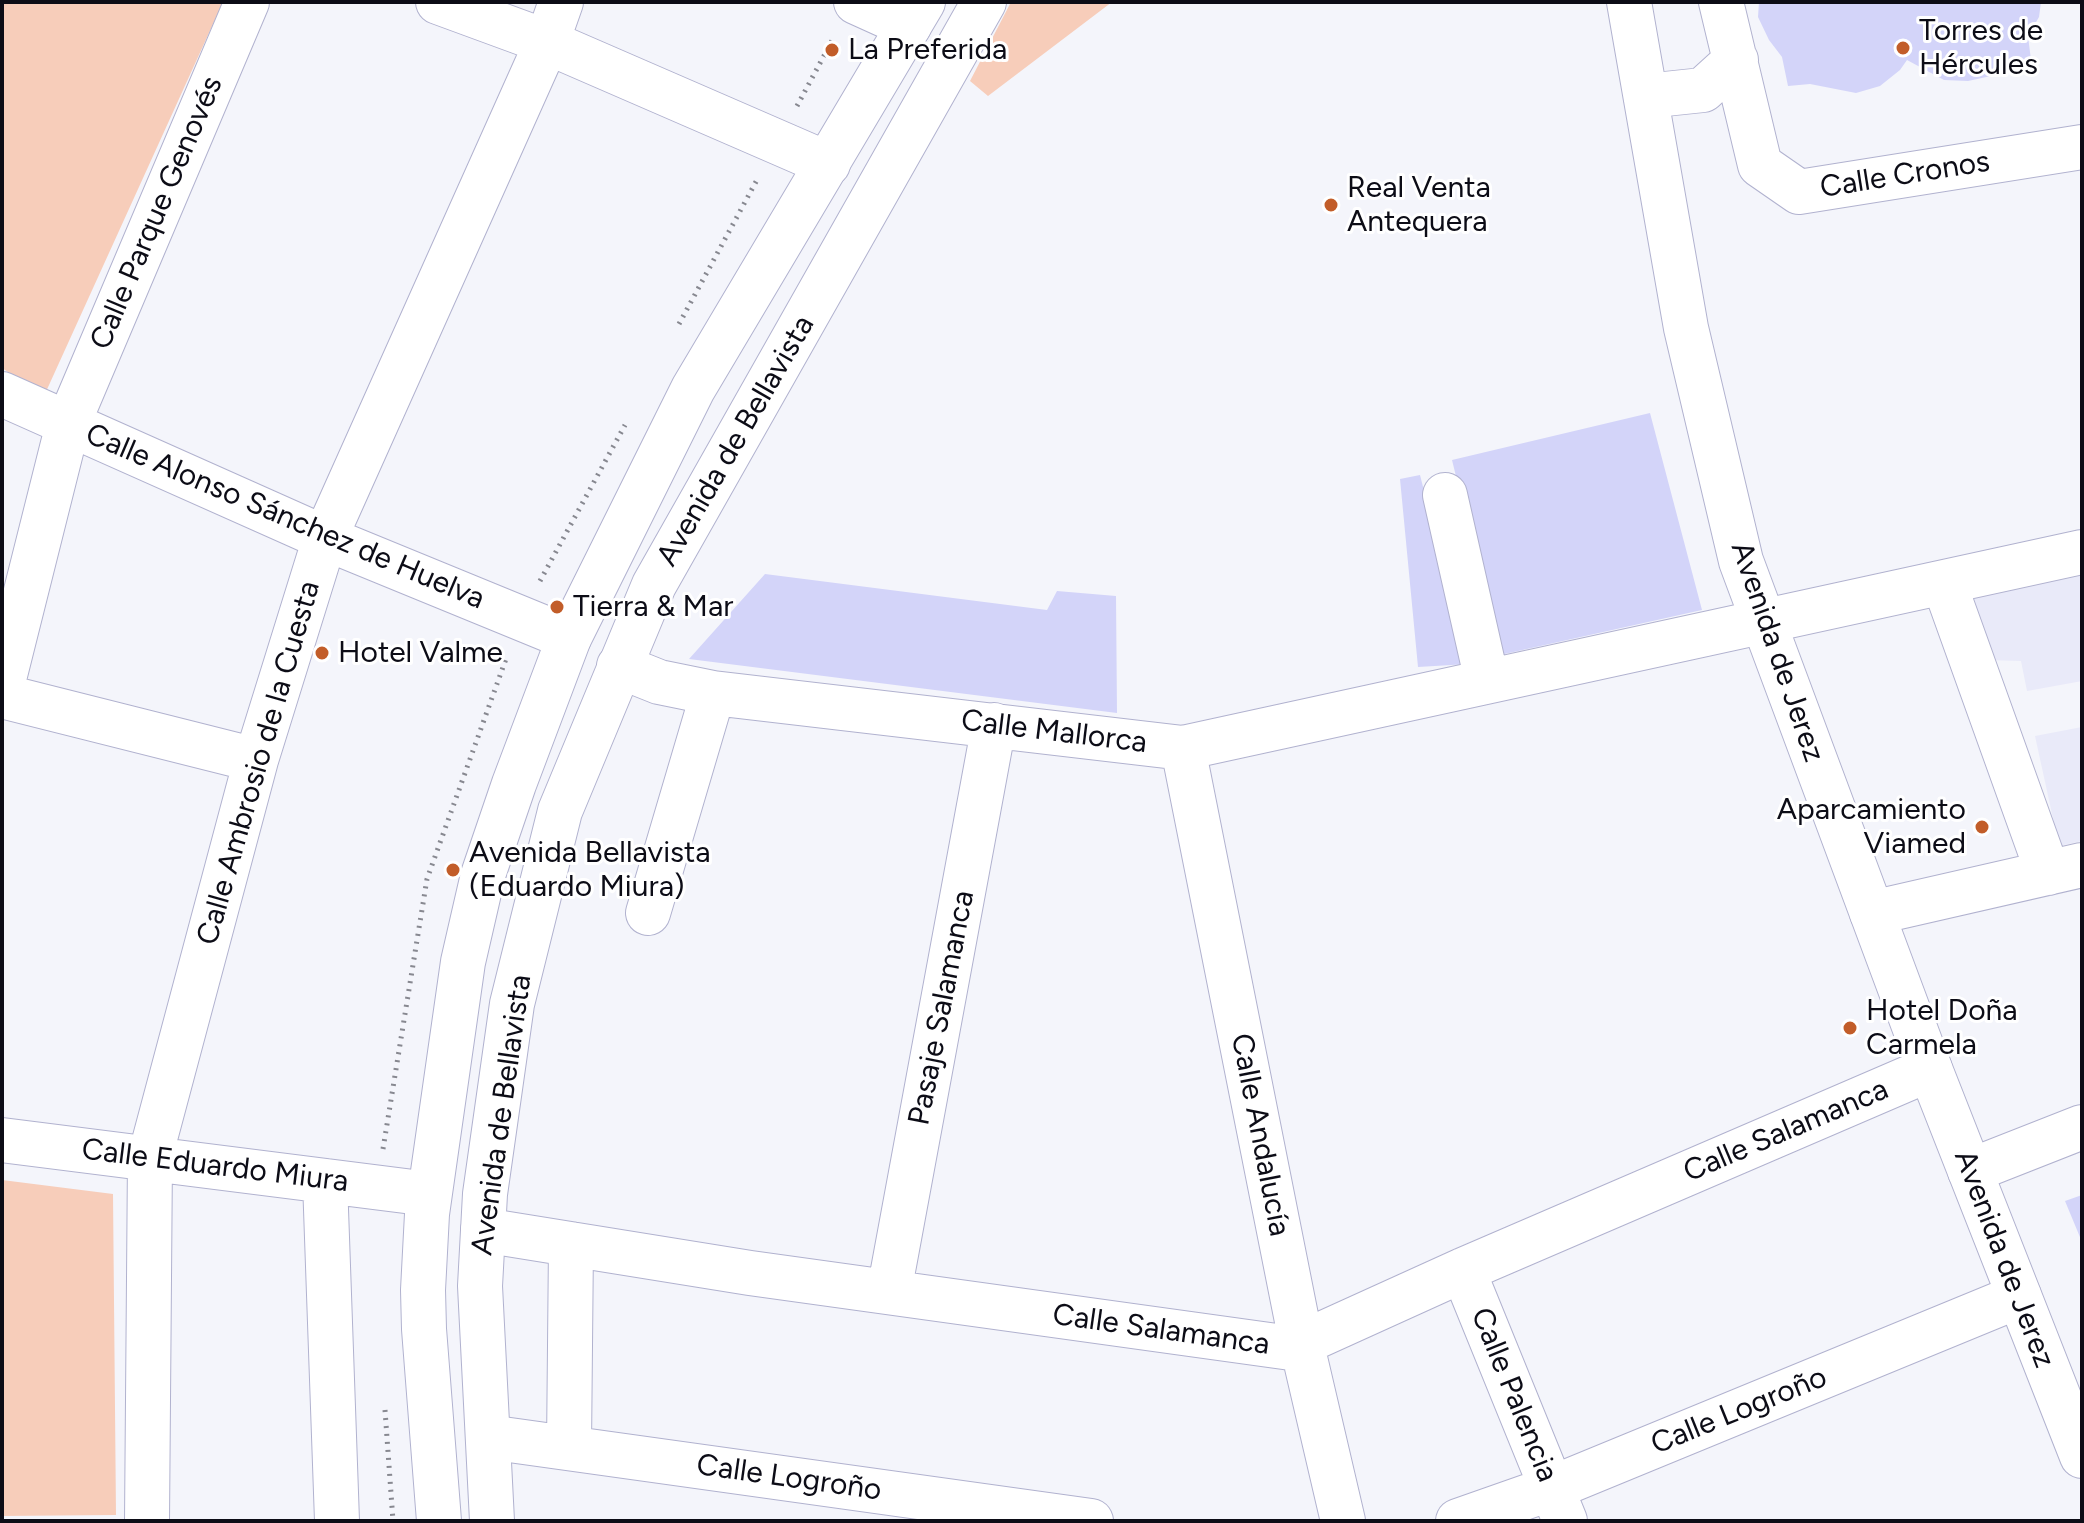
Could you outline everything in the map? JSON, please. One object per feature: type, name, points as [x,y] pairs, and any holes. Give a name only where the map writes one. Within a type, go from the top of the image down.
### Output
[{"type":"street","name":"Calle Parque Genovés","points":[[2,687],[68,424],[247,2]]},
{"type":"street","points":[[438,2],[554,22],[828,164]]},
{"type":"street","name":"Avenida de Bellavista","points":[[492,1521],[480,1286],[485,1194],[512,1004],[560,811],[654,585],[984,2]]},
{"type":"street","points":[[1629,2],[1636,2]]},
{"type":"street","name":"Avenida de Jerez","points":[[1629,2],[1686,328],[1741,561],[1930,1069],[2019,1296],[2068,1382],[2082,1456]]},
{"type":"street","name":"Calle Cronos","points":[[1721,2],[1760,165],[1799,192],[2082,147]]},
{"type":"street","points":[[845,19],[916,14]]},
{"type":"street","name":"Avenida de Bellavista","points":[[439,1521],[423,1316],[429,1194],[463,962],[483,875],[569,638],[693,389],[916,14]]},
{"type":"street","name":"Calle Ambrosio de la Cuesta","points":[[147,1521],[150,1157],[256,760],[325,538],[554,22]]},
{"type":"street","points":[[1646,96],[1703,90],[1736,60]]},
{"type":"street","name":"Calle Alonso Sánchez de Huelva","points":[[2,394],[325,538],[569,638]]},
{"type":"street","points":[[1445,495],[1487,681]]},
{"type":"street","name":"Calle Mallorca","points":[[619,666],[659,682],[713,693],[1183,748],[2082,552]]},
{"type":"street","points":[[1872,913],[2065,869],[1944,583]]},
{"type":"street","points":[[648,913],[713,693]]},
{"type":"street","points":[[2,696],[256,760]]},
{"type":"street","name":"Pasaje Salamanca","points":[[889,1292],[994,725]]},
{"type":"street","name":"Calle Andalucía","points":[[1183,748],[1301,1341],[1343,1521]]},
{"type":"street","name":"Calle Salamanca","points":[[483,1230],[750,1273],[1291,1348],[1463,1270],[1930,1069]]},
{"type":"street","points":[[1970,1171],[2082,1127]]},
{"type":"street","name":"Calle Eduardo Miura","points":[[2,1140],[429,1194]]},
{"type":"street","points":[[325,1181],[337,1521]]},
{"type":"street","points":[[569,1447],[571,1244]]},
{"type":"street","name":"Calle Palencia","points":[[1463,1270],[1558,1505]]},
{"type":"street","name":"Calle Logroño","points":[[1458,1521],[1558,1505],[2019,1296]]},
{"type":"street","name":"Calle Logroño","points":[[488,1437],[1091,1521]]},
{"type":"path","points":[[790,119],[845,19]]},
{"type":"shaded area","points":[[2,2],[223,2],[44,396],[2,368]]},
{"type":"shaded area","points":[[1011,2],[1112,2],[988,96],[970,81]]},
{"type":"shaded area","points":[[2082,566],[2082,681],[2027,691],[2021,661],[1985,660],[1961,590]]},
{"type":"shaded area","points":[[2082,727],[2082,841],[2059,846],[2035,736]]},
{"type":"shaded area","points":[[2,1180],[113,1194],[116,1515],[2,1516]]},
{"type":"building","name":"Torres de Hércules","points":[[1759,2],[2041,2],[2039,17],[2028,36],[2031,60],[2007,64],[1991,76],[1968,81],[1944,80],[1907,60],[1880,86],[1856,93],[1810,84],[1788,86],[1782,57],[1769,40],[1758,17]]},
{"type":"building","points":[[1650,413],[1702,610],[1500,655],[1452,460]]},
{"type":"building","points":[[1420,475],[1468,664],[1418,667],[1400,479]]},
{"type":"building","points":[[765,574],[1047,610],[1057,591],[1116,596],[1117,713],[689,659]]},
{"type":"building","points":[[2082,1195],[2082,1242],[2065,1201]]},
{"type":"place","name":"Torres de Hércules","points":[[1903,48]]},
{"type":"place","name":"La Preferida","points":[[832,50]]},
{"type":"place","name":"Real Venta Antequera","points":[[1331,205]]},
{"type":"place","name":"Tierra & Mar","points":[[557,607]]},
{"type":"place","name":"Hotel Valme","points":[[322,653]]},
{"type":"place","name":"Aparcamiento Viamed","points":[[1982,827]]},
{"type":"place","name":"Avenida Bellavista (Eduardo Miura)","points":[[453,870]]},
{"type":"place","name":"Hotel Doña Carmela","points":[[1850,1028]]}]
